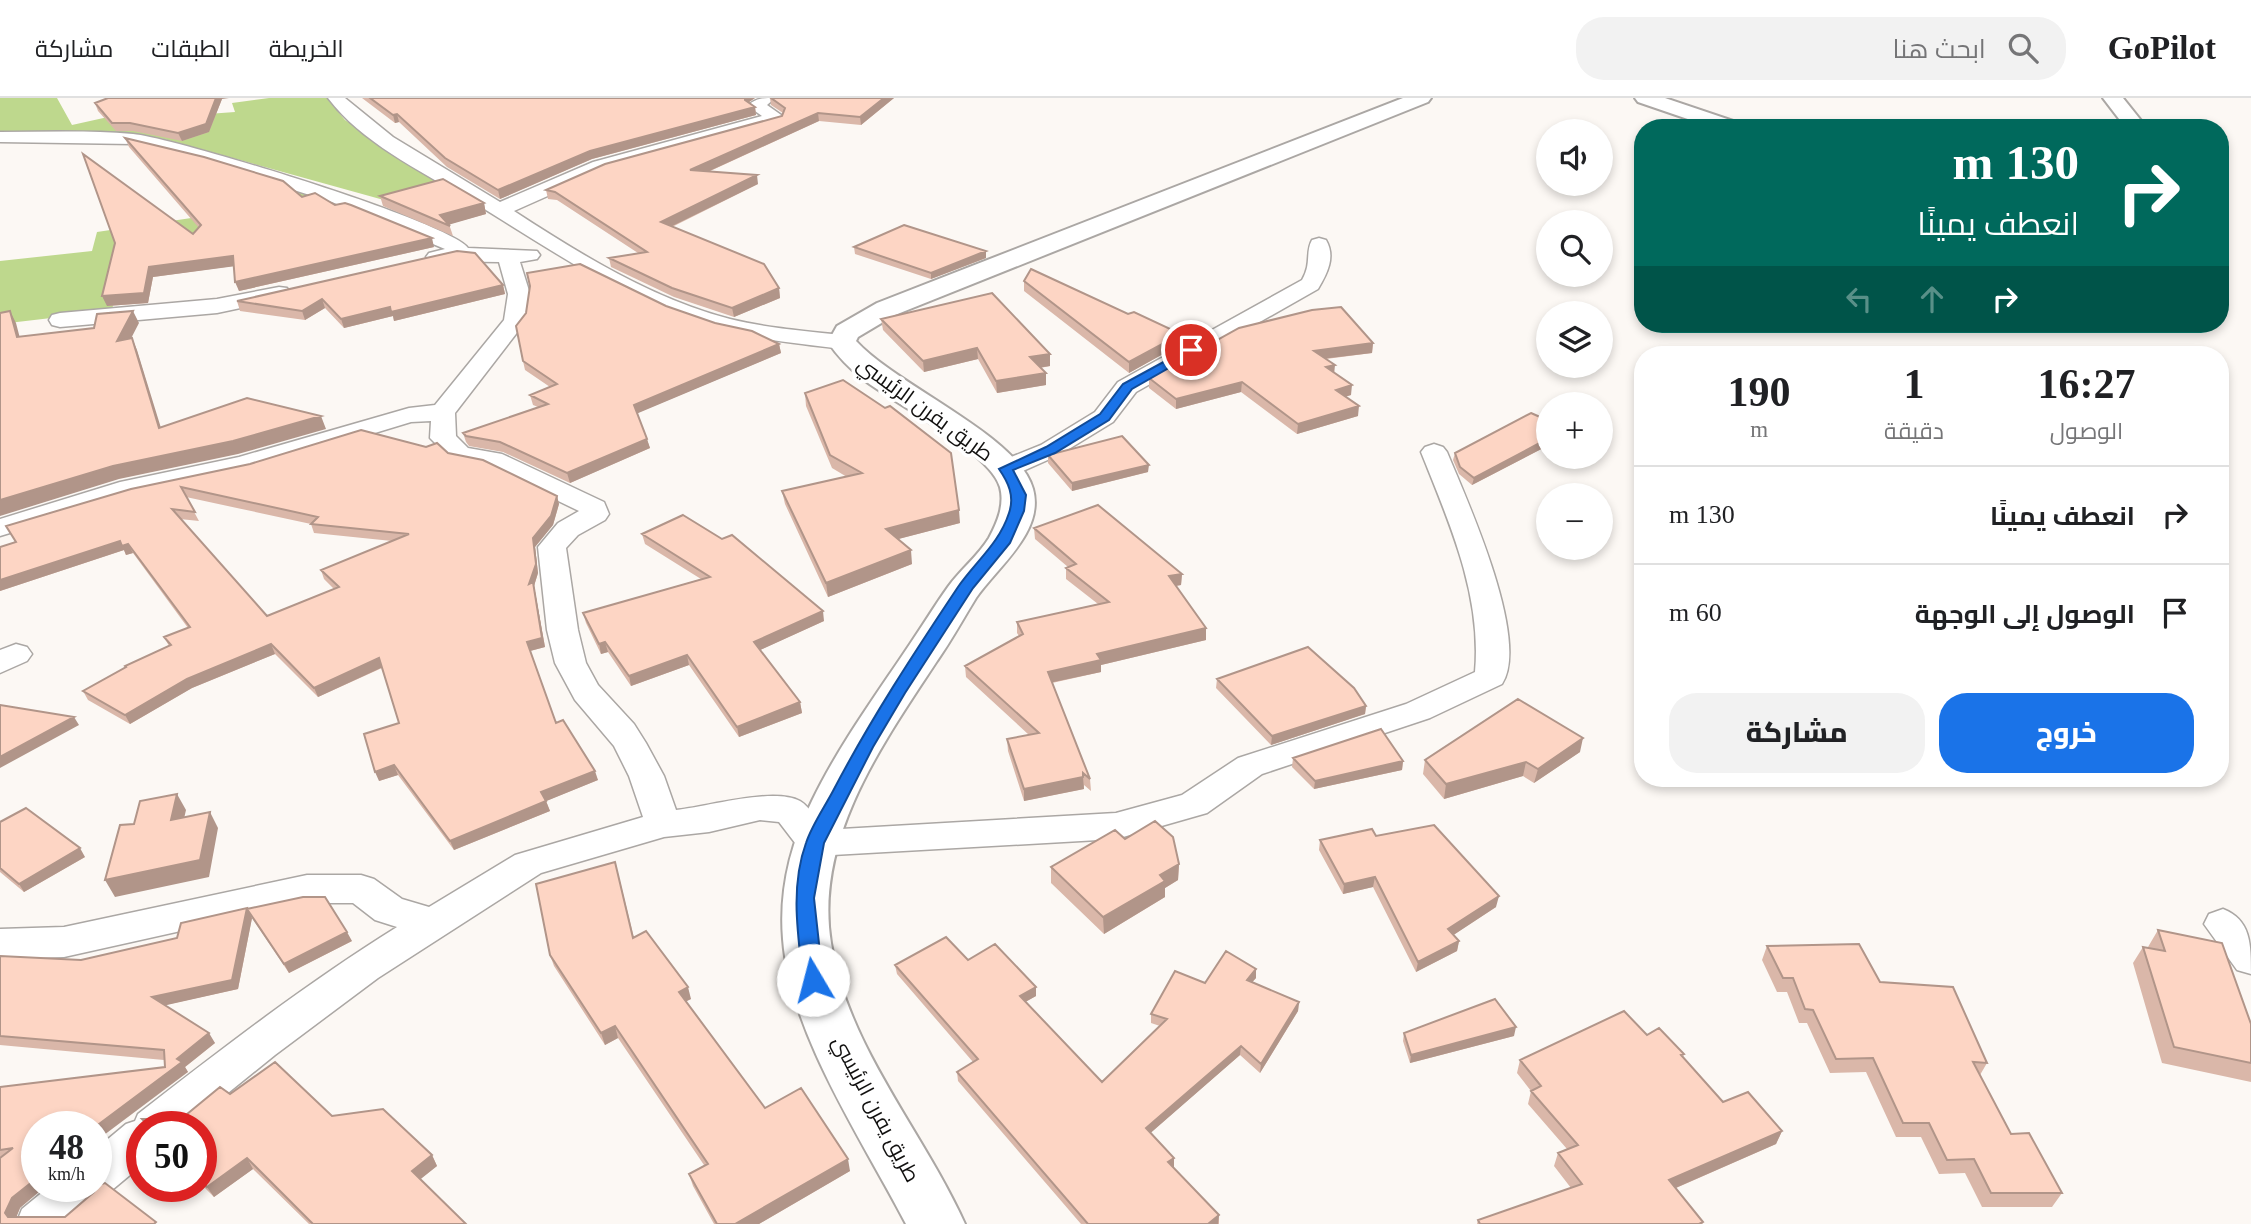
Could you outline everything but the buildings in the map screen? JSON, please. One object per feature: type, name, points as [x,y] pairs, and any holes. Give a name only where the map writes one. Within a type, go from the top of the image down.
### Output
[{"type":"main road","name":"طريق يفرن الرئيسي","points":[[936,1224],[859,1086],[813,980],[805,898],[815,843],[864,747],[967,586],[1003,543],[1017,511],[1019,495],[1005,469],[957,427],[859,364],[842,342],[848,332],[887,309],[1420,98]]},
{"type":"main road","points":[[1645,98],[1708,119]]},
{"type":"main road","points":[[2113,98],[2130,119]]},
{"type":"street","points":[[336,98],[374,132],[562,251],[692,314],[763,331],[842,342]]},
{"type":"street","points":[[500,210],[562,179],[615,161],[734,132],[776,117],[756,106],[767,98]]},
{"type":"street","points":[[0,137],[132,139],[176,147],[339,198],[435,237],[457,247],[459,251]]},
{"type":"street","points":[[1005,469],[1050,450],[1104,417],[1127,387],[1310,284],[1320,267],[1319,244]]},
{"type":"street","points":[[420,261],[459,251],[508,257],[562,251]]},
{"type":"street","points":[[508,257],[519,293],[515,321],[443,412],[443,438],[460,454],[493,460],[594,508],[595,514],[568,529],[552,547],[558,575],[561,620],[577,679],[642,761],[663,824]]},
{"type":"street","points":[[60,320],[217,306],[303,288]]},
{"type":"street","points":[[0,528],[129,488],[255,461],[410,415],[443,412]]},
{"type":"street","points":[[175,1111],[260,1043],[364,967],[528,864],[663,824],[709,819],[760,807],[789,810],[815,843],[1116,826],[1194,804],[1250,766],[1418,711],[1491,677],[1494,660],[1489,621],[1473,550],[1434,452]]},
{"type":"street","points":[[0,944],[64,942],[307,888],[361,889],[390,909],[434,923]]},
{"type":"street","points":[[2223,924],[2251,959]]},
{"type":"street","points":[[112,1163],[126,1151]]},
{"type":"street","points":[[39,1224],[65,1202]]},
{"type":"green space","points":[[0,98],[57,98],[72,125],[153,107],[153,118],[235,112],[232,103],[269,98],[327,98],[345,120],[460,192],[409,207],[164,139],[137,135],[0,138]]},
{"type":"green space","points":[[298,190],[336,205],[132,257],[111,311],[0,324],[0,261],[92,251],[97,232],[198,217]]},
{"type":"route","points":[[813,980],[806,934],[805,898],[815,843],[832,805],[897,693],[967,586],[1003,543],[1017,511],[1019,495],[1005,469],[1050,450],[1104,417],[1127,387],[1191,350]]}]
